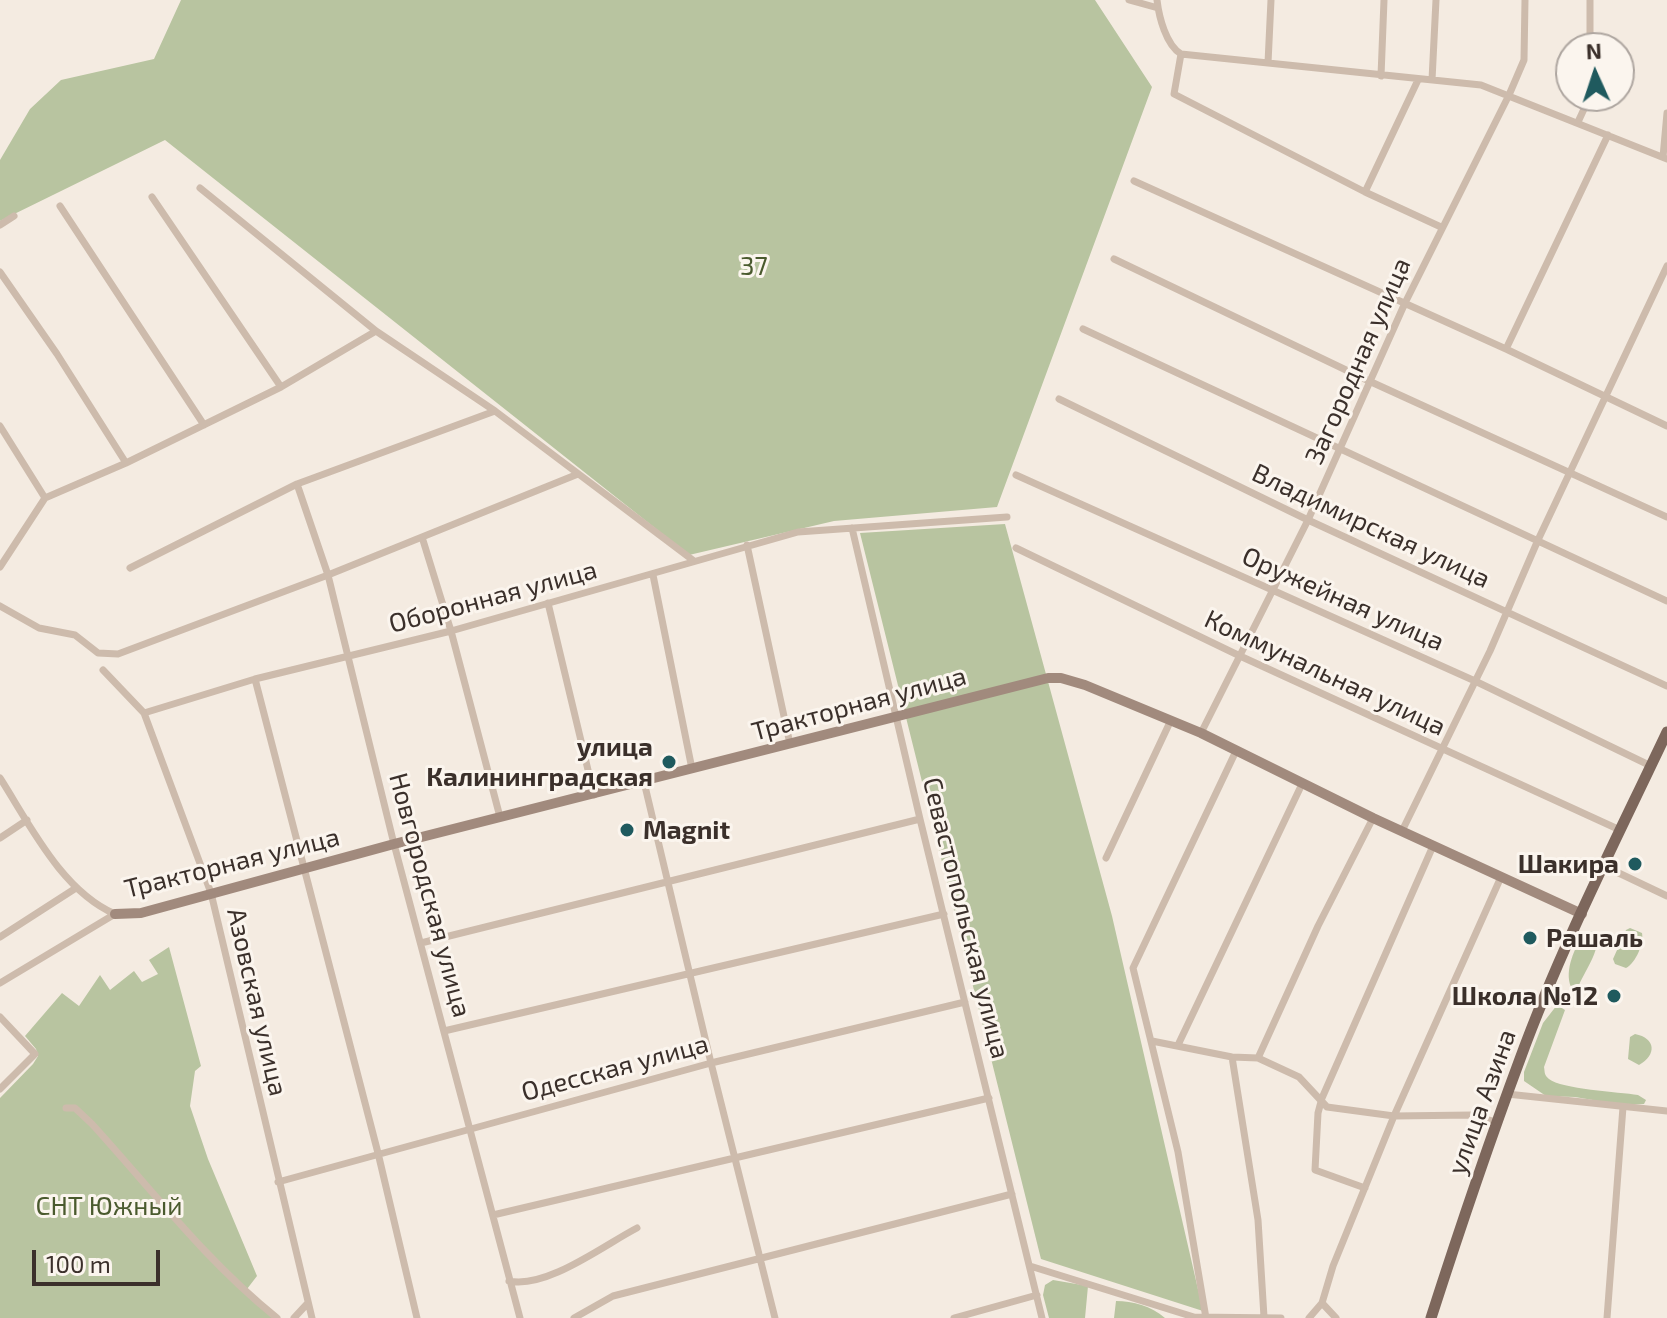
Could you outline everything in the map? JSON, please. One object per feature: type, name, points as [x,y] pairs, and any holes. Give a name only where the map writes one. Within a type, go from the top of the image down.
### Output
[{"type":"main road","name":"улица Азина","points":[[1431,1318],[1507,1094],[1582,914],[1667,732]]},
{"type":"street","points":[[1129,0],[1157,4],[1173,50],[1181,54],[1481,85],[1665,158],[1667,113]]},
{"type":"street","points":[[1268,63],[1271,0]]},
{"type":"street","points":[[1381,76],[1384,0]]},
{"type":"street","points":[[1432,80],[1436,0]]},
{"type":"street","name":"Загородная улица","points":[[1201,733],[1308,520],[1441,227],[1509,95],[1524,60],[1525,0]]},
{"type":"street","points":[[1590,0],[1590,32]]},
{"type":"street","points":[[1181,54],[1174,94],[1365,192],[1441,227]]},
{"type":"street","points":[[1365,192],[1418,80]]},
{"type":"street","points":[[1578,122],[1583,112]]},
{"type":"street","points":[[1506,349],[1608,135]]},
{"type":"street","points":[[1134,181],[1506,349],[1667,426]]},
{"type":"street","points":[[200,188],[376,331],[495,411],[694,561]]},
{"type":"street","points":[[152,197],[281,387]]},
{"type":"street","points":[[60,206],[204,425]]},
{"type":"street","points":[[0,225],[14,216]]},
{"type":"street","points":[[1114,259],[1369,381],[1667,517]]},
{"type":"street","points":[[1402,831],[1667,266]]},
{"type":"street","points":[[0,272],[126,463]]},
{"type":"street","points":[[1083,329],[1667,601]]},
{"type":"street","points":[[0,567],[45,498],[126,463],[281,387],[376,331]]},
{"type":"street","name":"Владимирская улица","points":[[1059,399],[1308,520],[1667,686]]},
{"type":"street","points":[[130,568],[297,484],[495,411]]},
{"type":"street","points":[[0,428],[45,498]]},
{"type":"street","points":[[0,606],[39,628],[75,635],[98,653],[118,654],[328,575],[578,474]]},
{"type":"street","name":"Оружейная улица","points":[[1016,475],[1475,681],[1651,766]]},
{"type":"street","name":"Новгородская улица","points":[[297,484],[328,575],[394,844],[520,1318]]},
{"type":"street","name":"Оборонная улица","points":[[144,713],[255,679],[451,631],[798,532],[1007,517]]},
{"type":"street","name":"Севастопольская улица","points":[[852,528],[1042,1318]]},
{"type":"street","points":[[422,537],[451,631],[500,817]]},
{"type":"street","points":[[747,545],[790,744]]},
{"type":"street","name":"Коммунальная улица","points":[[1016,548],[1240,656],[1620,830]]},
{"type":"street","points":[[653,575],[692,769]]},
{"type":"street","points":[[548,603],[594,795]]},
{"type":"street","name":"Азовская улица","points":[[103,670],[144,713],[211,893],[312,1318]]},
{"type":"street","name":"Тракторная улица","points":[[115,914],[141,913],[394,844],[1048,678],[1061,678],[1085,685],[1201,733],[1373,818],[1582,914]]},
{"type":"street","points":[[255,679],[378,1153],[417,1318]]},
{"type":"street","points":[[1106,858],[1171,720]]},
{"type":"street","points":[[1206,1318],[1178,1152],[1133,968],[1236,751]]},
{"type":"street","points":[[0,778],[76,888],[98,907],[115,914]]},
{"type":"street","points":[[644,782],[775,1318]]},
{"type":"street","points":[[1178,1045],[1302,784]]},
{"type":"street","points":[[1258,1058],[1318,926],[1373,818]]},
{"type":"street","points":[[421,943],[920,819]]},
{"type":"street","points":[[0,838],[27,820]]},
{"type":"street","points":[[1365,1188],[1315,1170],[1318,1113],[1433,846]]},
{"type":"street","points":[[1604,866],[1667,896]]},
{"type":"street","points":[[1309,1318],[1322,1303],[1333,1266],[1394,1116],[1501,877]]},
{"type":"street","points":[[0,937],[76,888]]},
{"type":"street","points":[[0,983],[115,914]]},
{"type":"street","points":[[444,1031],[944,914]]},
{"type":"street","name":"Одесская улица","points":[[278,1182],[711,1063],[965,1002]]},
{"type":"street","points":[[0,1017],[35,1054],[0,1089]]},
{"type":"street","points":[[1152,1041],[1232,1057],[1258,1058],[1299,1077],[1322,1098],[1327,1107],[1394,1116],[1472,1115],[1496,1122]]},
{"type":"street","points":[[1232,1057],[1258,1220],[1264,1317]]},
{"type":"street","points":[[1507,1094],[1667,1111]]},
{"type":"street","points":[[493,1215],[989,1098]]},
{"type":"street","points":[[1607,1318],[1623,1107]]},
{"type":"street","points":[[66,1108],[75,1108],[92,1124],[195,1243],[246,1293],[277,1318]]},
{"type":"street","points":[[574,1318],[613,1296],[1012,1194]]},
{"type":"street","points":[[509,1281],[528,1282],[549,1276],[637,1228]]},
{"type":"street","points":[[1030,1266],[1194,1317],[1281,1318]]},
{"type":"street","points":[[954,1318],[1037,1295]]},
{"type":"street","points":[[1322,1303],[1336,1318]]},
{"type":"street","points":[[294,1318],[307,1304]]},
{"type":"green space","name":"37","points":[[181,0],[1095,0],[1152,87],[997,507],[834,521],[689,555],[165,140],[0,221],[0,160],[30,109],[61,80],[154,59]]},
{"type":"green space","points":[[1005,524],[1112,916],[1203,1311],[1041,1259],[860,533]]},
{"type":"green space","points":[[1630,928],[1642,933],[1642,937],[1636,957],[1626,968],[1615,964],[1613,959],[1626,930]]},
{"type":"green space","points":[[1595,931],[1597,944],[1593,958],[1579,985],[1571,987],[1569,973],[1574,952],[1584,932]]},
{"type":"green space","name":"СНТ Южный","points":[[169,947],[201,1066],[195,1071],[190,1106],[208,1159],[257,1276],[247,1289],[279,1318],[0,1318],[0,1098],[38,1056],[25,1036],[62,993],[79,1006],[100,975],[110,990],[134,971],[142,982],[158,974],[149,960]]},
{"type":"green space","points":[[1557,1005],[1565,1010],[1544,1067],[1547,1078],[1577,1088],[1638,1095],[1646,1100],[1644,1104],[1622,1105],[1575,1097],[1546,1096],[1524,1081],[1524,1072],[1543,1023]]},
{"type":"green space","points":[[1635,1034],[1647,1039],[1652,1047],[1649,1056],[1639,1065],[1628,1059],[1630,1037]]},
{"type":"green space","points":[[1053,1280],[1088,1286],[1085,1318],[1049,1318],[1043,1295],[1045,1285]]},
{"type":"green space","points":[[1116,1301],[1142,1305],[1165,1318],[1114,1318]]},
{"type":"place","name":"улица Калининградская","points":[[669,762]]},
{"type":"place","name":"Magnit","points":[[627,830]]},
{"type":"place","name":"Шакира","points":[[1635,864]]},
{"type":"place","name":"Рашаль","points":[[1530,938]]},
{"type":"place","name":"Школа №12","points":[[1614,996]]}]
